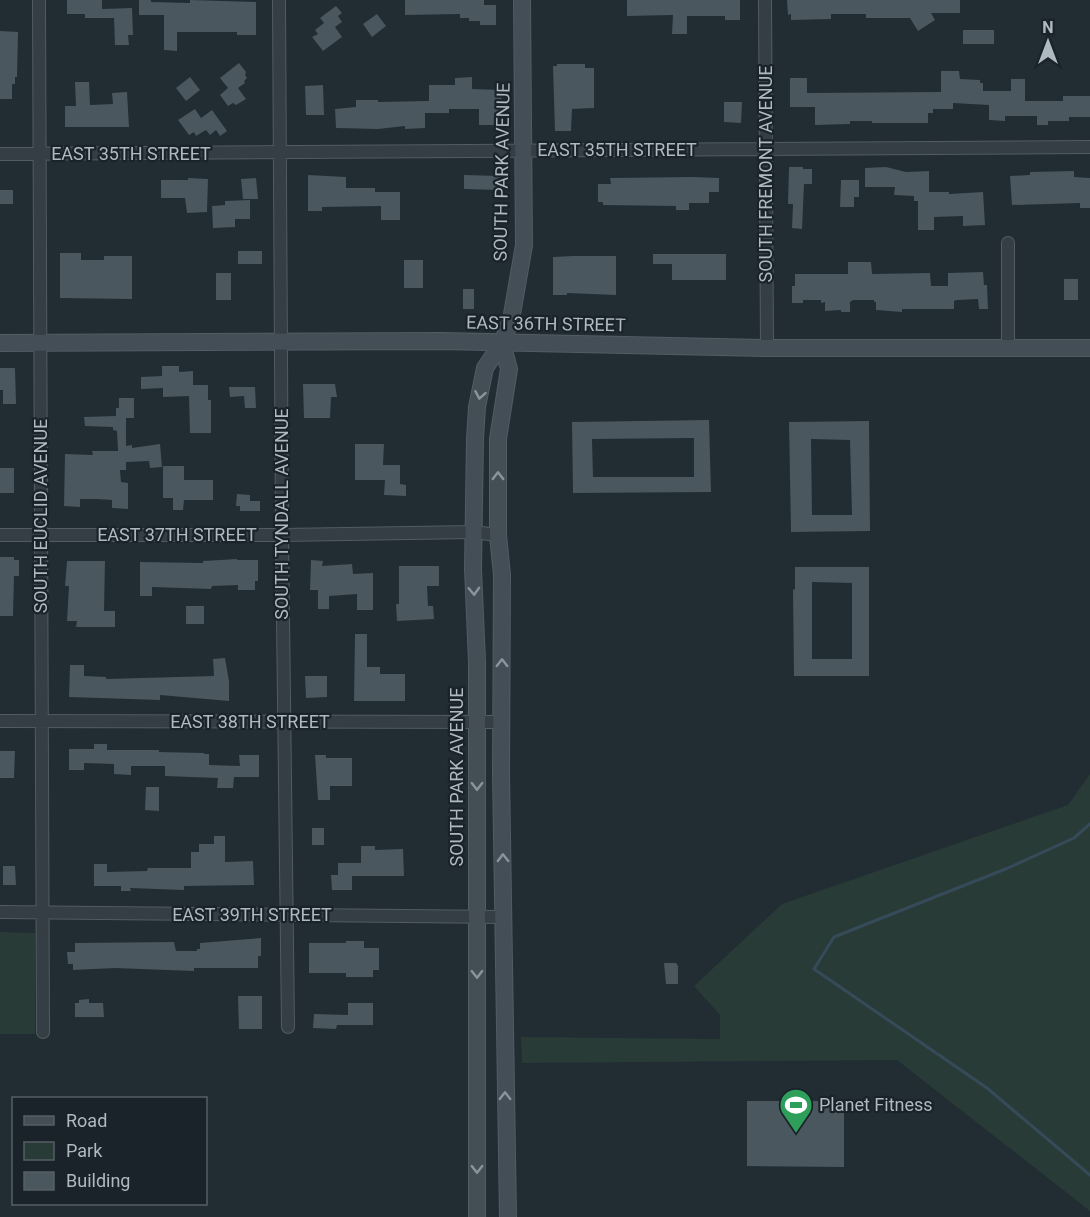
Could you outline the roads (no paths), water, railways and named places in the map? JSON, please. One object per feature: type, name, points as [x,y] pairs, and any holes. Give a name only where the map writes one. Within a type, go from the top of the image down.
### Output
[{"type":"main road","name":"SOUTH PARK AVENUE","points":[[477,1217],[477,722],[473,532],[475,439],[477,407],[485,368],[502,343],[511,320],[524,245],[522,0]]},
{"type":"main road","name":"EAST 36TH STREET","points":[[0,343],[442,341],[767,348],[1090,348]]},
{"type":"main road","points":[[502,343],[509,369],[498,439],[498,535],[502,575],[504,1096],[508,1217]]},
{"type":"street","name":"SOUTH EUCLID AVENUE","points":[[39,0],[43,1032]]},
{"type":"street","name":"SOUTH TYNDALL AVENUE","points":[[279,0],[288,1027]]},
{"type":"street","name":"SOUTH FREMONT AVENUE","points":[[765,0],[767,348]]},
{"type":"street","name":"EAST 35TH STREET","points":[[0,154],[1090,147]]},
{"type":"street","points":[[1008,243],[1008,348]]},
{"type":"street","name":"EAST 37TH STREET","points":[[0,535],[473,532],[498,535]]},
{"type":"street","name":"EAST 38TH STREET","points":[[0,721],[501,722]]},
{"type":"street","name":"EAST 39TH STREET","points":[[0,912],[503,917]]},
{"type":"waterway","points":[[1090,824],[1074,838],[1008,868],[834,937],[814,969],[987,1088],[1090,1175]]},
{"type":"place","name":"Planet Fitness","points":[[796,1134]]}]
